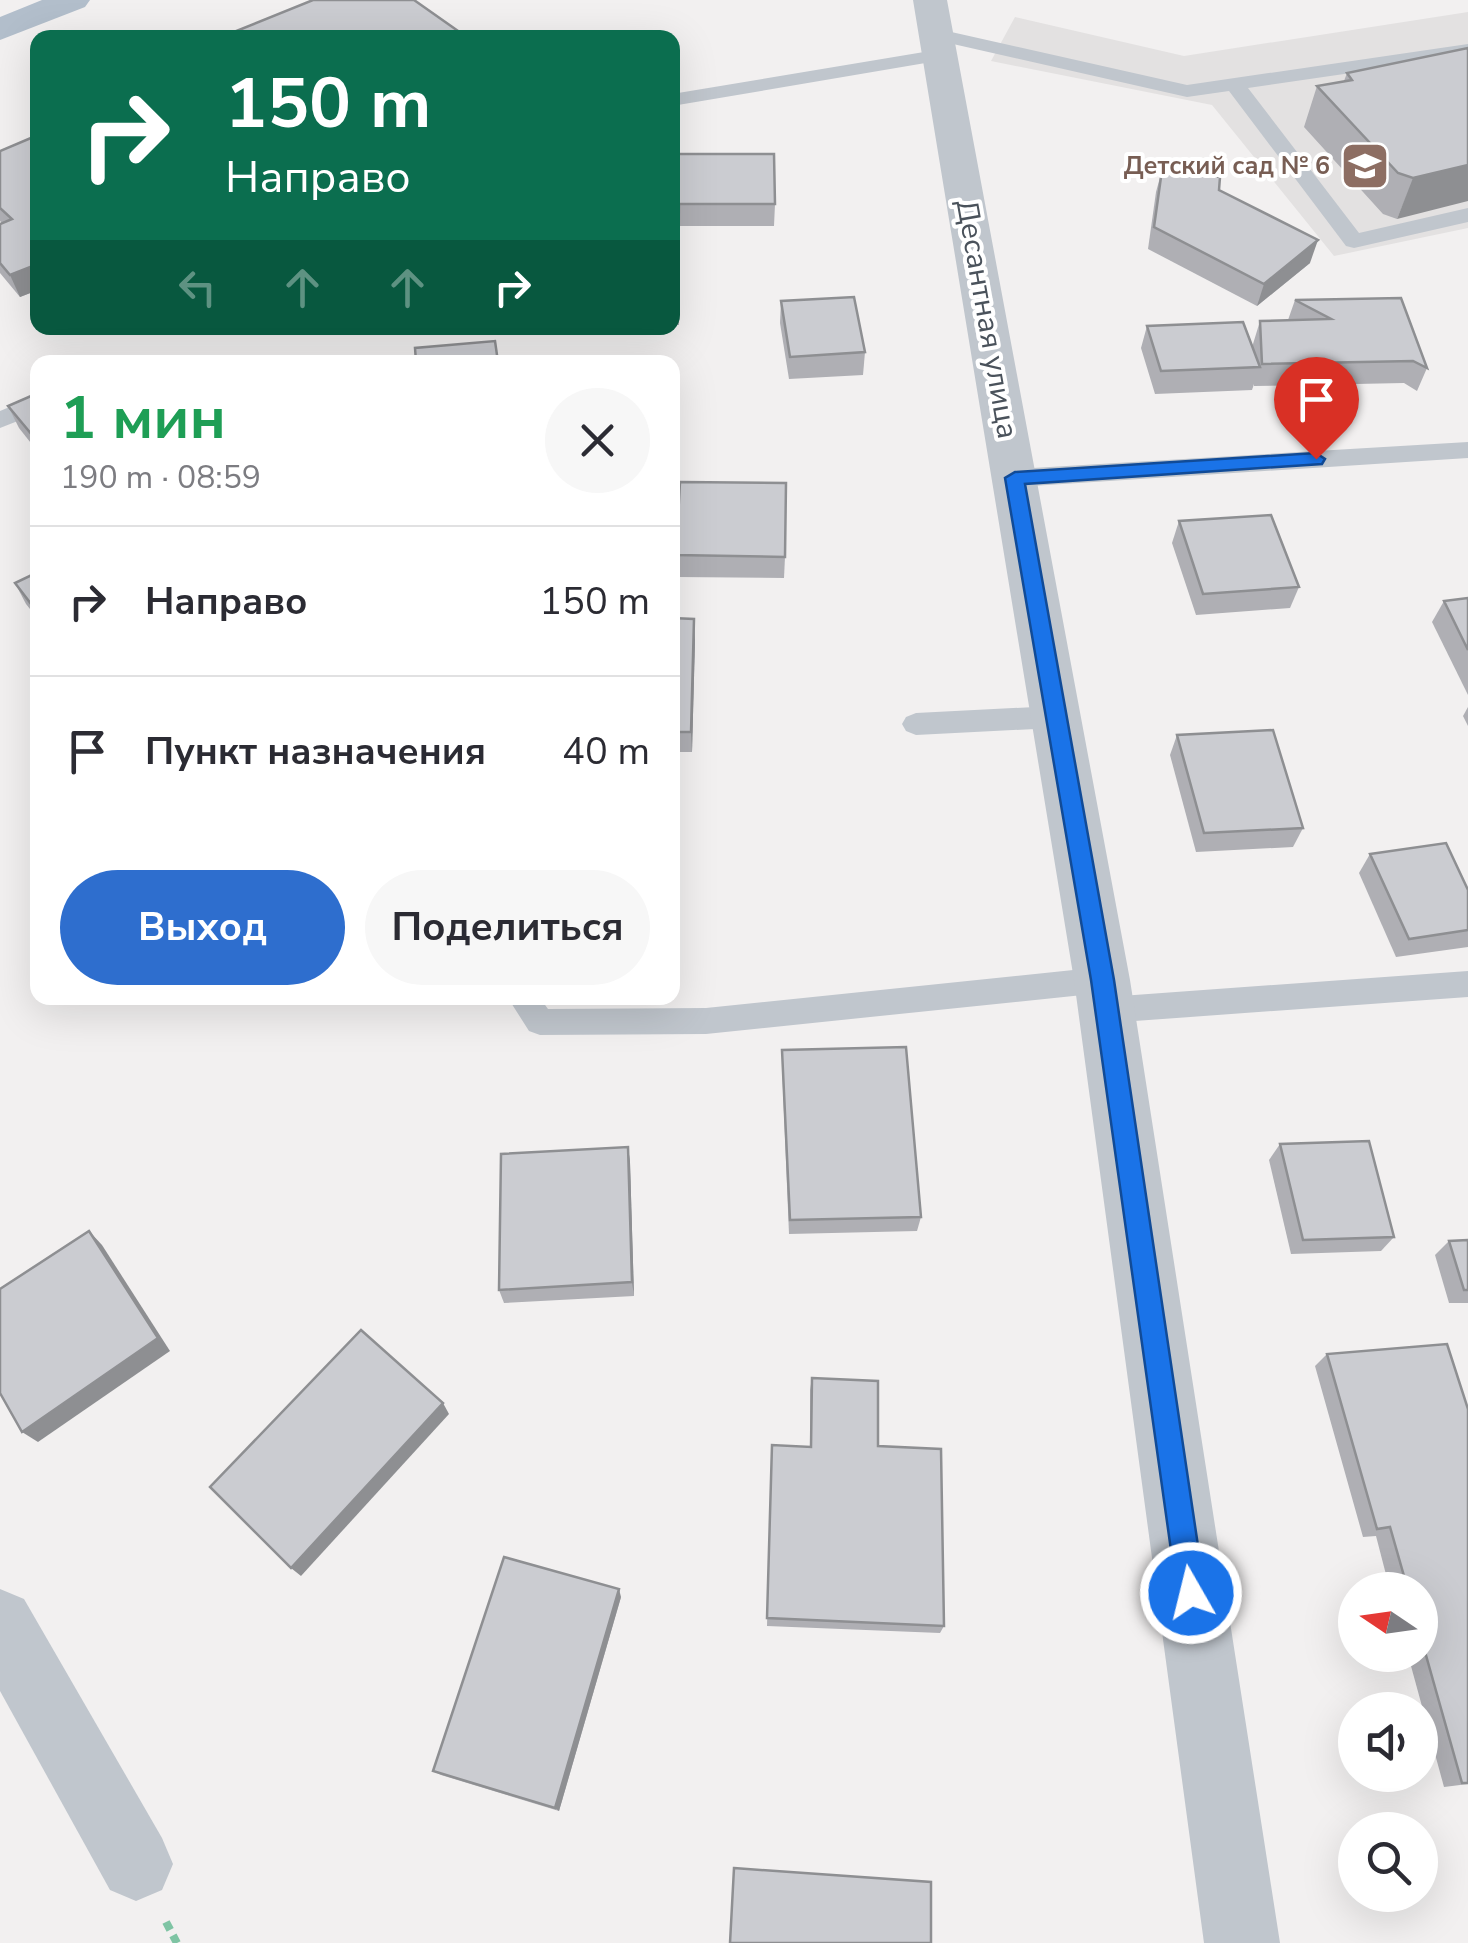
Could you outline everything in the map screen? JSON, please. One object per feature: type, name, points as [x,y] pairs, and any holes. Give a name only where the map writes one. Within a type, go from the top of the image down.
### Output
[{"type":"main road","points":[[0,29],[73,0]]},
{"type":"street","name":"Десантная улица","points":[[936,30],[1104,995],[1242,1943]]},
{"type":"street","points":[[0,1623],[136,1864]]},
{"type":"lane","points":[[680,98],[936,30],[1187,91],[1468,50]]},
{"type":"lane","points":[[1234,84],[1354,241],[1468,216]]},
{"type":"lane","points":[[0,420],[30,407]]},
{"type":"lane","points":[[1015,478],[1468,450]]},
{"type":"lane","points":[[916,724],[1055,717]]},
{"type":"lane","points":[[528,1005],[540,1022],[706,1021],[1104,995],[1468,984]]},
{"type":"shaded area","name":"Детский сад № 6","points":[[1468,12],[1468,228],[1334,256],[1212,105],[991,61],[1015,17],[1184,56]]},
{"type":"building","points":[[313,0],[414,0],[457,30],[239,30]]},
{"type":"building","points":[[1468,48],[1468,165],[1413,178],[1398,173],[1317,86],[1352,80],[1347,73]]},
{"type":"building","points":[[30,138],[30,267],[10,275],[0,263],[0,224],[12,219],[0,208],[0,151]]},
{"type":"building","points":[[680,154],[774,154],[775,204],[680,204]]},
{"type":"building","points":[[1162,170],[1220,177],[1219,190],[1318,240],[1264,284],[1154,227]]},
{"type":"building","points":[[854,297],[865,352],[790,357],[781,301]]},
{"type":"building","points":[[1401,298],[1427,368],[1413,361],[1262,364],[1260,321],[1331,319],[1295,300]]},
{"type":"building","points":[[1243,322],[1260,367],[1161,371],[1147,326]]},
{"type":"building","points":[[495,341],[497,355],[416,355],[415,348]]},
{"type":"building","points":[[30,396],[30,432],[8,406]]},
{"type":"building","points":[[680,482],[786,483],[785,557],[680,555]]},
{"type":"building","points":[[1271,515],[1299,587],[1203,594],[1179,521]]},
{"type":"building","points":[[30,576],[30,603],[15,583]]},
{"type":"building","points":[[1468,598],[1468,650],[1444,601]]},
{"type":"building","points":[[680,618],[694,619],[691,732],[680,732]]},
{"type":"building","points":[[1273,730],[1303,828],[1204,833],[1177,735]]},
{"type":"building","points":[[1446,843],[1468,890],[1468,930],[1409,939],[1370,854]]},
{"type":"building","points":[[906,1047],[921,1217],[790,1220],[782,1050]]},
{"type":"building","points":[[1369,1141],[1394,1237],[1303,1240],[1280,1144]]},
{"type":"building","points":[[628,1147],[632,1282],[499,1290],[501,1154]]},
{"type":"building","points":[[89,1231],[158,1338],[22,1432],[0,1393],[0,1289]]},
{"type":"building","points":[[1468,1240],[1468,1290],[1464,1290],[1449,1241]]},
{"type":"building","points":[[361,1330],[443,1403],[291,1568],[210,1487]]},
{"type":"building","points":[[1447,1344],[1468,1409],[1468,1783],[1462,1783],[1431,1672],[1438,1672],[1438,1572],[1403,1572],[1390,1527],[1377,1529],[1327,1354]]},
{"type":"building","points":[[812,1378],[878,1381],[878,1446],[941,1449],[944,1626],[767,1618],[772,1445],[811,1447]]},
{"type":"building","points":[[504,1557],[619,1589],[555,1808],[433,1771]]},
{"type":"building","points":[[734,1868],[931,1882],[931,1943],[730,1943]]},
{"type":"place","name":"Детский сад № 6","points":[[1365,166]]},
{"type":"route","points":[[1191,1593],[1102,980],[1015,478],[1316,459]]}]
